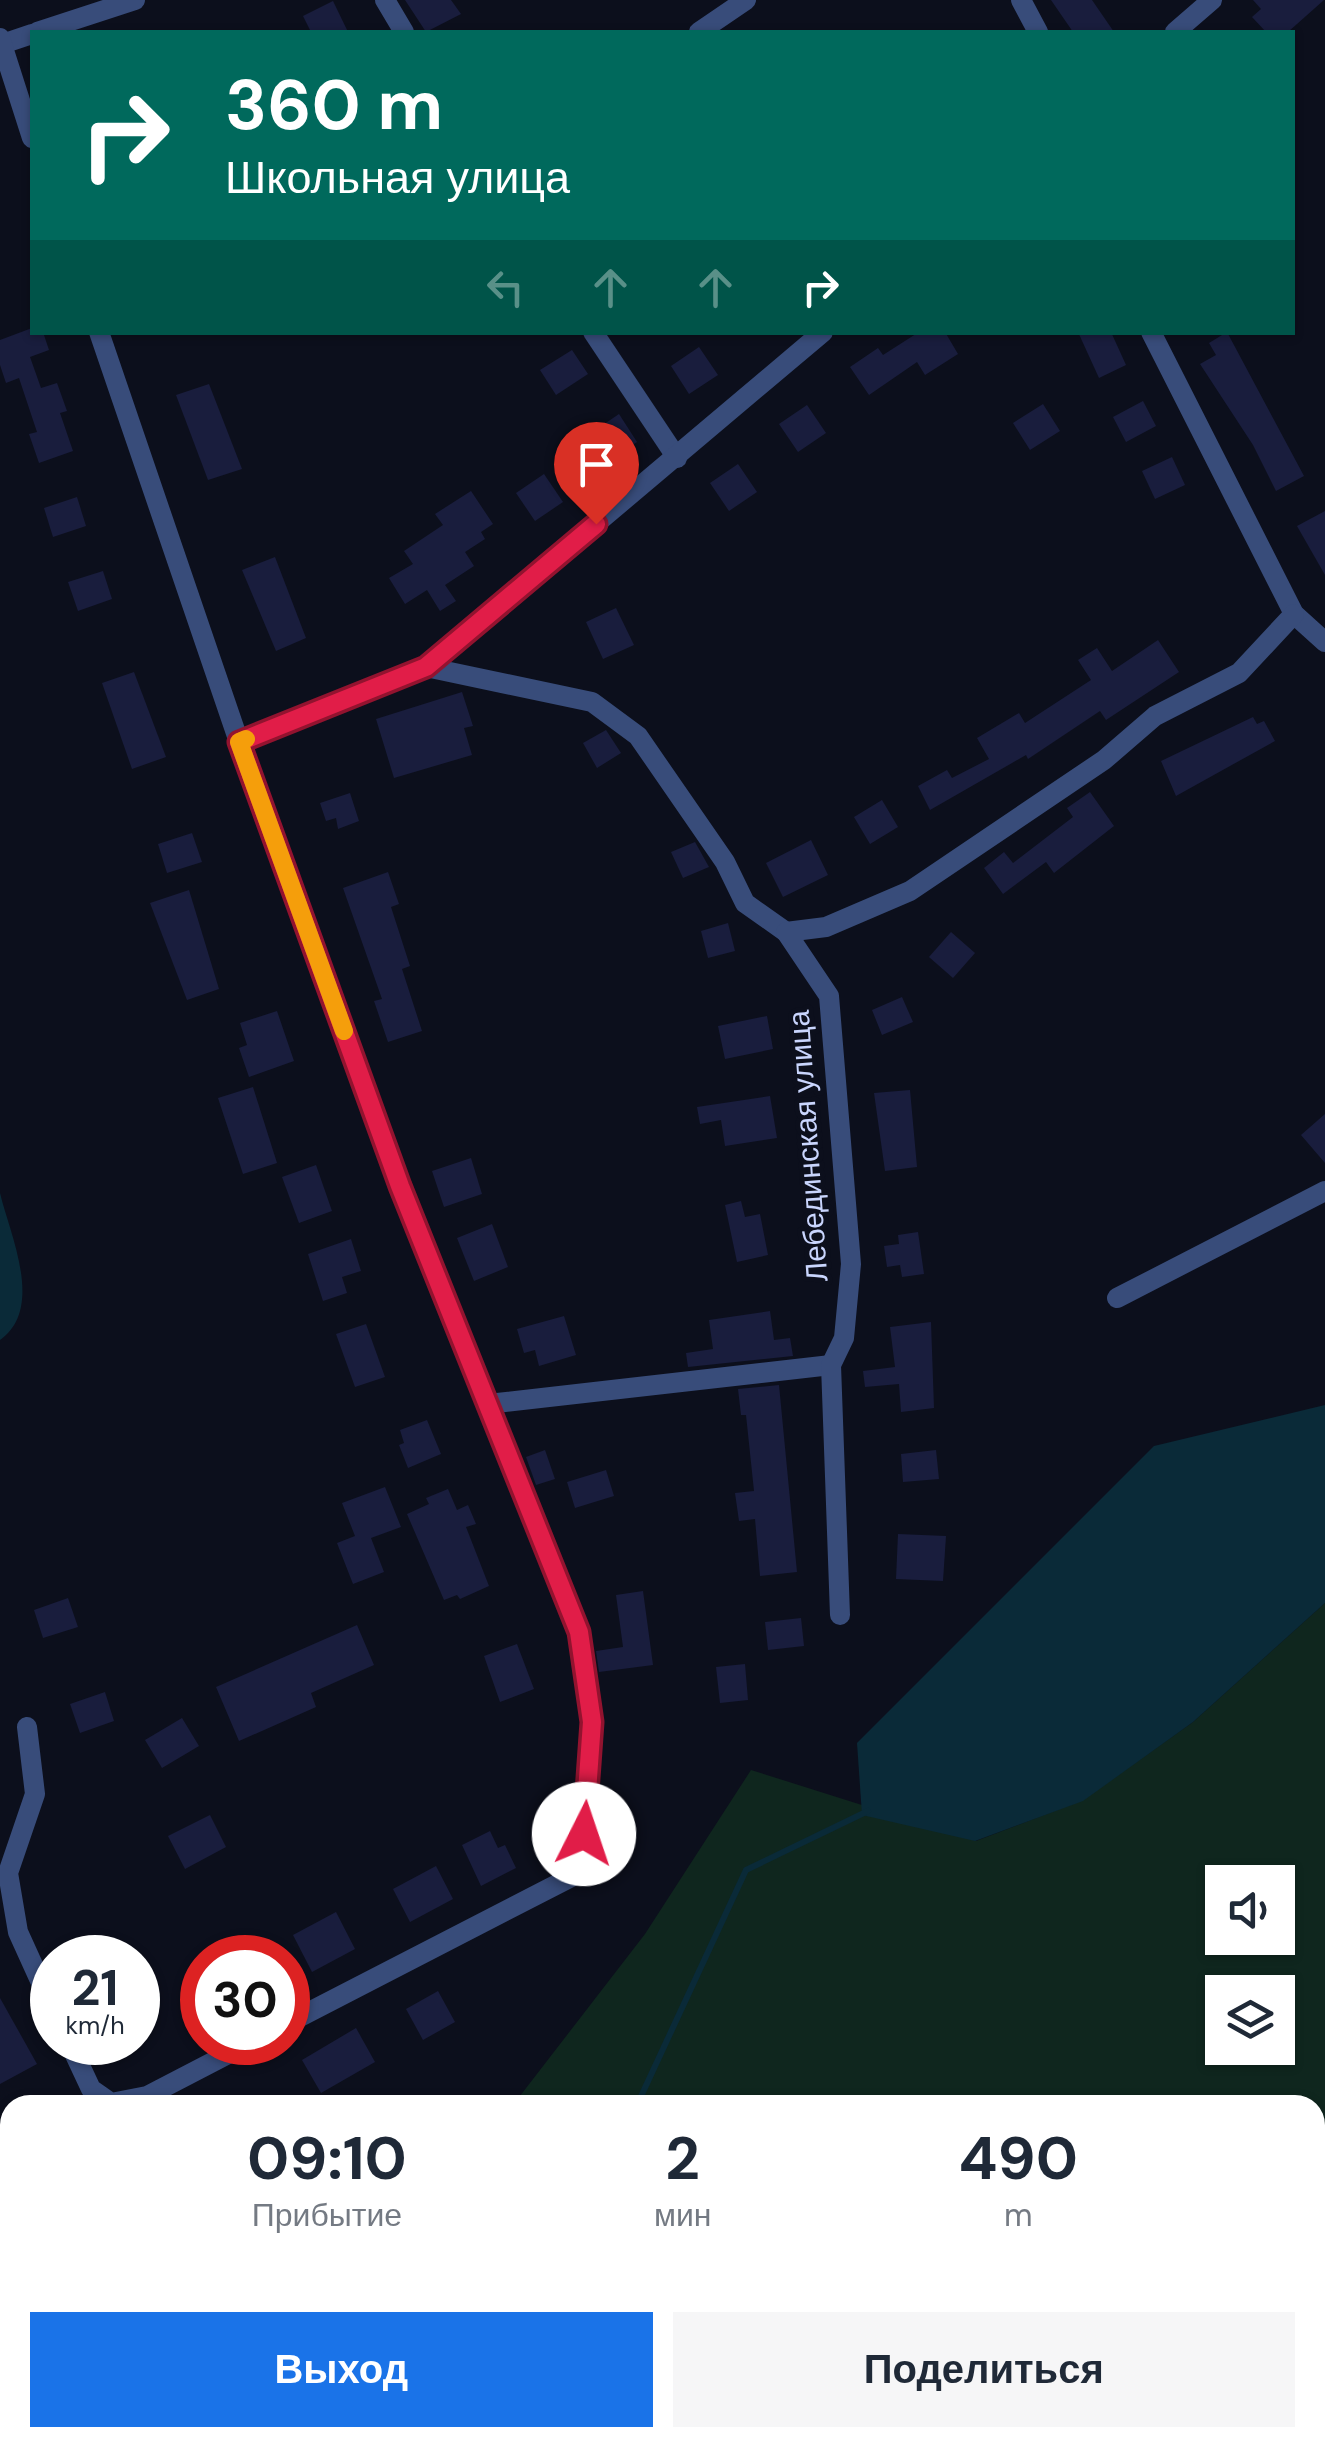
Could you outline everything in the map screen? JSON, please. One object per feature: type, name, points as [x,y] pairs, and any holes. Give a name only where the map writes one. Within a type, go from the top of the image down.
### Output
[{"type":"street","points":[[44,30],[135,0]]},
{"type":"street","points":[[385,0],[403,30]]},
{"type":"street","points":[[703,30],[746,0]]},
{"type":"street","points":[[1020,0],[1037,30]]},
{"type":"street","points":[[1176,30],[1212,0]]},
{"type":"street","points":[[30,34],[1,41],[30,132]]},
{"type":"street","points":[[100,335],[239,742],[400,1186],[579,1632],[592,1722],[581,1872],[310,2013]]},
{"type":"street","points":[[595,335],[677,458]]},
{"type":"street","points":[[239,742],[426,667],[820,335]]},
{"type":"street","points":[[1153,335],[1294,614],[1325,642]]},
{"type":"street","points":[[426,667],[592,702],[638,736],[726,862],[744,903],[786,932],[826,927],[910,891],[1104,760],[1155,716],[1239,672],[1294,614]]},
{"type":"street","name":"Лебединская улица","points":[[786,932],[829,996],[852,1264],[844,1338],[831,1364],[840,1614]]},
{"type":"street","points":[[1117,1298],[1325,1191]]},
{"type":"street","points":[[488,1404],[831,1364]]},
{"type":"street","points":[[28,1727],[34,1794],[8,1872],[18,1932],[30,1958]]},
{"type":"street","points":[[80,2065],[91,2089],[100,2095]]},
{"type":"street","points":[[149,2095],[206,2065]]},
{"type":"green space","points":[[1325,1603],[1325,2095],[521,2095],[645,1934],[751,1770],[976,1841],[1083,1800],[1193,1722]]},
{"type":"water","points":[[0,1193],[21,1270],[22,1290],[13,1326],[0,1340]]},
{"type":"water","points":[[1325,1405],[1325,1603],[1193,1722],[1083,1801],[975,1841],[862,1815],[857,1743],[1154,1446]]},
{"type":"building","points":[[405,0],[451,0],[461,14],[425,30]]},
{"type":"building","points":[[1051,0],[1092,0],[1113,30],[1072,30]]},
{"type":"building","points":[[1253,0],[1324,0],[1290,30],[1264,30],[1252,17],[1261,9]]},
{"type":"building","points":[[333,1],[347,30],[310,30],[303,16]]},
{"type":"building","points":[[30,329],[30,335],[44,335],[49,350],[30,357],[41,388],[57,383],[67,411],[60,413],[73,451],[39,463],[29,434],[37,432],[19,378],[6,383],[0,365],[0,340]]},
{"type":"building","points":[[914,335],[947,335],[958,354],[925,375],[917,362],[869,395],[850,367],[878,348],[883,355]]},
{"type":"building","points":[[1079,335],[1112,335],[1126,365],[1099,378]]},
{"type":"building","points":[[1229,335],[1304,476],[1276,491],[1253,445],[1200,364],[1216,355],[1209,343]]},
{"type":"building","points":[[699,347],[718,375],[689,394],[671,366]]},
{"type":"building","points":[[572,350],[588,374],[556,395],[540,370]]},
{"type":"building","points":[[209,384],[242,469],[208,480],[176,395]]},
{"type":"building","points":[[1143,401],[1156,426],[1126,442],[1113,417]]},
{"type":"building","points":[[1043,404],[1060,431],[1030,450],[1013,423]]},
{"type":"building","points":[[807,405],[826,433],[798,452],[779,424]]},
{"type":"building","points":[[619,414],[637,442],[610,460],[591,433]]},
{"type":"building","points":[[1172,457],[1185,485],[1155,499],[1142,471]]},
{"type":"building","points":[[738,464],[757,492],[729,511],[710,483]]},
{"type":"building","points":[[544,474],[563,502],[535,521],[516,493]]},
{"type":"building","points":[[471,491],[493,524],[481,532],[485,539],[465,552],[474,566],[445,585],[456,601],[440,611],[427,590],[405,604],[389,578],[413,564],[404,551],[443,525],[435,514]]},
{"type":"building","points":[[77,497],[86,526],[53,537],[44,508]]},
{"type":"building","points":[[1325,511],[1325,575],[1297,526]]},
{"type":"building","points":[[275,557],[306,638],[276,651],[242,570]]},
{"type":"building","points":[[103,571],[112,599],[78,611],[68,582]]},
{"type":"building","points":[[616,608],[634,645],[603,659],[586,622]]},
{"type":"building","points":[[1158,640],[1179,672],[1106,720],[1100,711],[1028,759],[1026,755],[930,810],[918,786],[947,770],[952,778],[989,759],[977,738],[1019,713],[1025,723],[1091,680],[1078,660],[1097,648],[1112,671]]},
{"type":"building","points":[[134,672],[166,757],[132,769],[102,683]]},
{"type":"building","points":[[462,692],[473,726],[464,728],[472,755],[394,778],[376,719]]},
{"type":"building","points":[[1253,717],[1257,724],[1264,721],[1275,741],[1176,796],[1161,761]]},
{"type":"building","points":[[606,730],[621,753],[597,768],[583,743]]},
{"type":"building","points":[[1090,792],[1114,826],[1054,873],[1046,862],[1003,894],[984,868],[1004,852],[1013,863],[1073,817],[1067,808]]},
{"type":"building","points":[[350,793],[359,821],[338,829],[336,818],[326,821],[320,803]]},
{"type":"building","points":[[882,800],[898,827],[870,844],[854,817]]},
{"type":"building","points":[[192,833],[202,862],[167,873],[158,844]]},
{"type":"building","points":[[811,840],[828,875],[783,897],[766,863]]},
{"type":"building","points":[[695,842],[709,867],[683,878],[671,852]]},
{"type":"building","points":[[388,872],[399,904],[391,907],[410,966],[402,969],[422,1031],[388,1042],[374,1001],[382,999],[343,888]]},
{"type":"building","points":[[189,890],[219,989],[187,1000],[150,903]]},
{"type":"building","points":[[728,923],[735,951],[708,958],[701,931]]},
{"type":"building","points":[[951,932],[975,953],[953,978],[929,957]]},
{"type":"building","points":[[902,997],[913,1022],[882,1035],[872,1010]]},
{"type":"building","points":[[277,1011],[294,1061],[249,1077],[239,1048],[247,1045],[240,1023]]},
{"type":"building","points":[[767,1016],[773,1049],[725,1059],[718,1026]]},
{"type":"building","points":[[253,1087],[277,1163],[243,1174],[218,1098]]},
{"type":"building","points":[[910,1090],[917,1167],[885,1171],[874,1093]]},
{"type":"building","points":[[770,1096],[777,1138],[725,1146],[721,1120],[700,1124],[697,1107]]},
{"type":"building","points":[[1325,1114],[1325,1163],[1301,1135]]},
{"type":"building","points":[[471,1158],[482,1194],[444,1207],[432,1171]]},
{"type":"building","points":[[316,1165],[332,1211],[299,1223],[282,1177]]},
{"type":"building","points":[[741,1201],[745,1217],[760,1214],[768,1255],[737,1262],[725,1205]]},
{"type":"building","points":[[492,1224],[508,1267],[474,1281],[457,1238]]},
{"type":"building","points":[[918,1232],[924,1274],[902,1277],[900,1265],[887,1267],[884,1246],[899,1244],[898,1235]]},
{"type":"building","points":[[351,1239],[361,1271],[342,1277],[347,1293],[323,1301],[308,1254]]},
{"type":"building","points":[[770,1311],[774,1340],[790,1338],[793,1356],[688,1367],[686,1353],[713,1349],[709,1320]]},
{"type":"building","points":[[564,1316],[576,1355],[539,1366],[535,1350],[524,1353],[517,1329]]},
{"type":"building","points":[[931,1322],[934,1408],[901,1412],[899,1384],[865,1387],[863,1371],[895,1367],[890,1327]]},
{"type":"building","points":[[366,1324],[385,1377],[355,1387],[336,1334]]},
{"type":"building","points":[[779,1385],[797,1572],[760,1576],[755,1519],[739,1521],[735,1493],[754,1491],[746,1415],[741,1415],[738,1389]]},
{"type":"building","points":[[427,1420],[441,1454],[408,1468],[399,1445],[404,1443],[400,1430]]},
{"type":"building","points":[[545,1450],[555,1479],[536,1485],[526,1457]]},
{"type":"building","points":[[936,1450],[939,1479],[903,1482],[901,1454]]},
{"type":"building","points":[[606,1470],[614,1496],[575,1508],[567,1482]]},
{"type":"building","points":[[385,1487],[401,1527],[371,1538],[384,1572],[353,1584],[337,1543],[355,1536],[342,1503]]},
{"type":"building","points":[[448,1489],[457,1510],[468,1505],[476,1524],[466,1527],[489,1586],[460,1599],[457,1595],[444,1600],[407,1514],[429,1504],[426,1498]]},
{"type":"building","points":[[898,1534],[946,1536],[943,1581],[896,1579]]},
{"type":"building","points":[[643,1591],[653,1665],[599,1672],[596,1651],[623,1647],[616,1595]]},
{"type":"building","points":[[68,1598],[78,1627],[43,1638],[34,1610]]},
{"type":"building","points":[[801,1618],[804,1646],[768,1650],[765,1622]]},
{"type":"building","points":[[357,1625],[374,1665],[311,1693],[316,1707],[239,1741],[216,1687]]},
{"type":"building","points":[[517,1644],[534,1689],[500,1702],[484,1656]]},
{"type":"building","points":[[745,1664],[748,1700],[720,1703],[716,1667]]},
{"type":"building","points":[[105,1692],[114,1721],[80,1733],[70,1704]]},
{"type":"building","points":[[182,1718],[199,1746],[162,1768],[145,1740]]},
{"type":"building","points":[[210,1815],[226,1847],[185,1869],[168,1836]]},
{"type":"building","points":[[490,1831],[498,1848],[505,1845],[516,1868],[481,1886],[462,1845]]},
{"type":"building","points":[[436,1866],[453,1899],[410,1922],[393,1889]]},
{"type":"building","points":[[336,1912],[355,1949],[312,1972],[310,1935],[293,1935]]},
{"type":"building","points":[[438,1991],[455,2022],[423,2040],[406,2009]]},
{"type":"building","points":[[0,1998],[30,2052],[30,2065],[35,2065],[0,2084]]},
{"type":"building","points":[[356,2028],[375,2062],[321,2093],[305,2065],[310,2065],[310,2055]]},
{"type":"waterway","points":[[642,2095],[746,1870],[868,1811]]},
{"type":"slow traffic","points":[[246,739],[239,742],[344,1031]]},
{"type":"route","points":[[584,1834],[592,1722],[579,1632],[400,1186],[239,742],[426,667],[596,524]]}]
